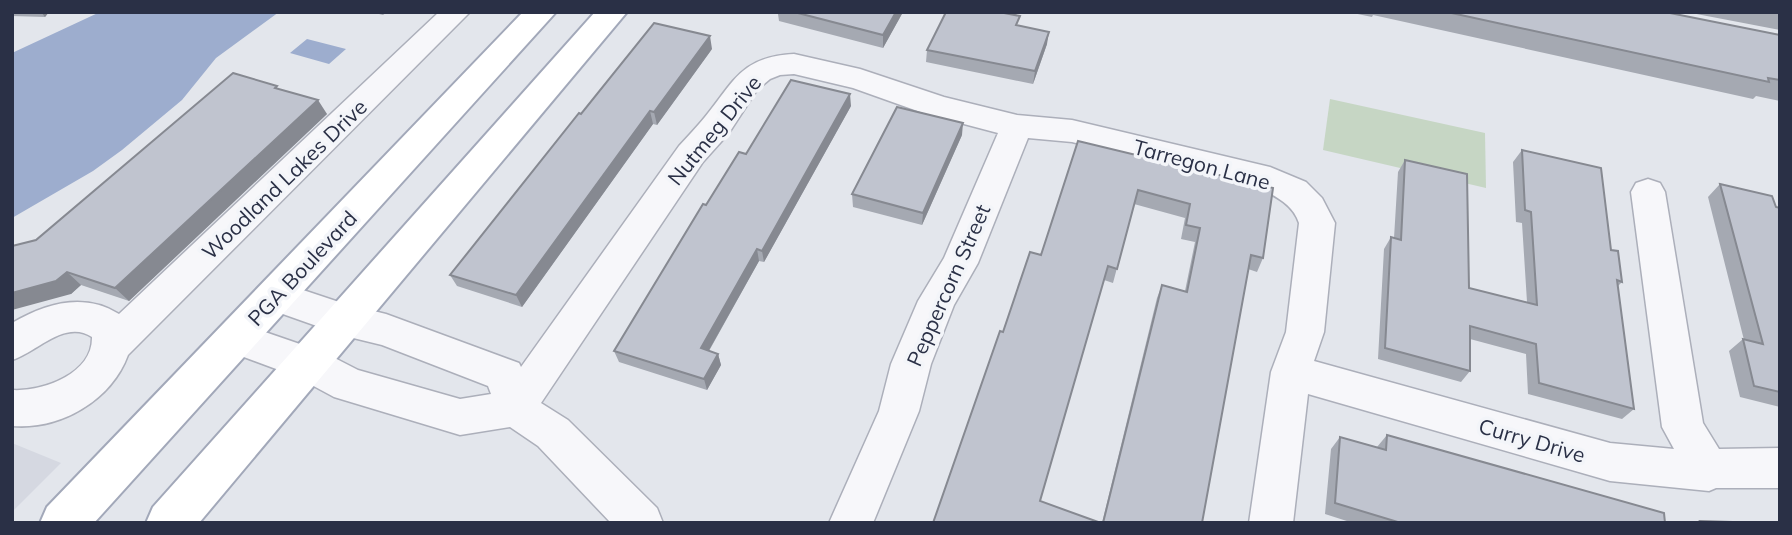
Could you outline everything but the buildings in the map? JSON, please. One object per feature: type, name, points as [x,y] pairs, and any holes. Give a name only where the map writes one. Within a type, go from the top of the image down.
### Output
[{"type":"main road","name":"PGA Boulevard","points":[[63,523],[541,12]]},
{"type":"main road","points":[[169,523],[612,12]]},
{"type":"street","name":"Woodland Lakes Drive","points":[[12,408],[42,407],[67,396],[89,381],[105,363],[112,345],[456,12]]},
{"type":"street","name":"Nutmeg Drive","points":[[515,408],[691,154],[717,125],[746,83],[759,72],[776,65],[794,64],[860,79],[937,106],[1017,126]]},
{"type":"street","name":"Tarregon Lane","points":[[1017,126],[1072,131],[1270,179],[1299,192],[1312,207],[1317,223],[1304,332],[1291,372],[1271,523]]},
{"type":"street","name":"Peppercorn Street","points":[[851,523],[899,411],[911,364],[931,314],[960,263],[1017,126]]},
{"type":"street","points":[[1648,192],[1683,427],[1709,471]]},
{"type":"street","points":[[276,296],[345,320],[386,330],[505,375],[515,408],[553,433],[641,523]]},
{"type":"street","points":[[12,344],[36,327],[59,318],[82,316],[100,320],[110,330],[112,345]]},
{"type":"street","points":[[236,338],[309,364],[348,385],[460,416],[515,408]]},
{"type":"street","name":"Curry Drive","points":[[1291,372],[1610,461],[1667,469],[1709,471],[1780,468]]},
{"type":"shaded area","points":[[12,443],[61,463],[12,512]]},
{"type":"green space","points":[[1330,99],[1485,133],[1486,188],[1323,150]]},
{"type":"water","points":[[100,12],[279,12],[216,58],[182,100],[122,150],[93,171],[12,218],[12,53]]},
{"type":"water","points":[[307,39],[346,49],[329,64],[290,53]]}]
